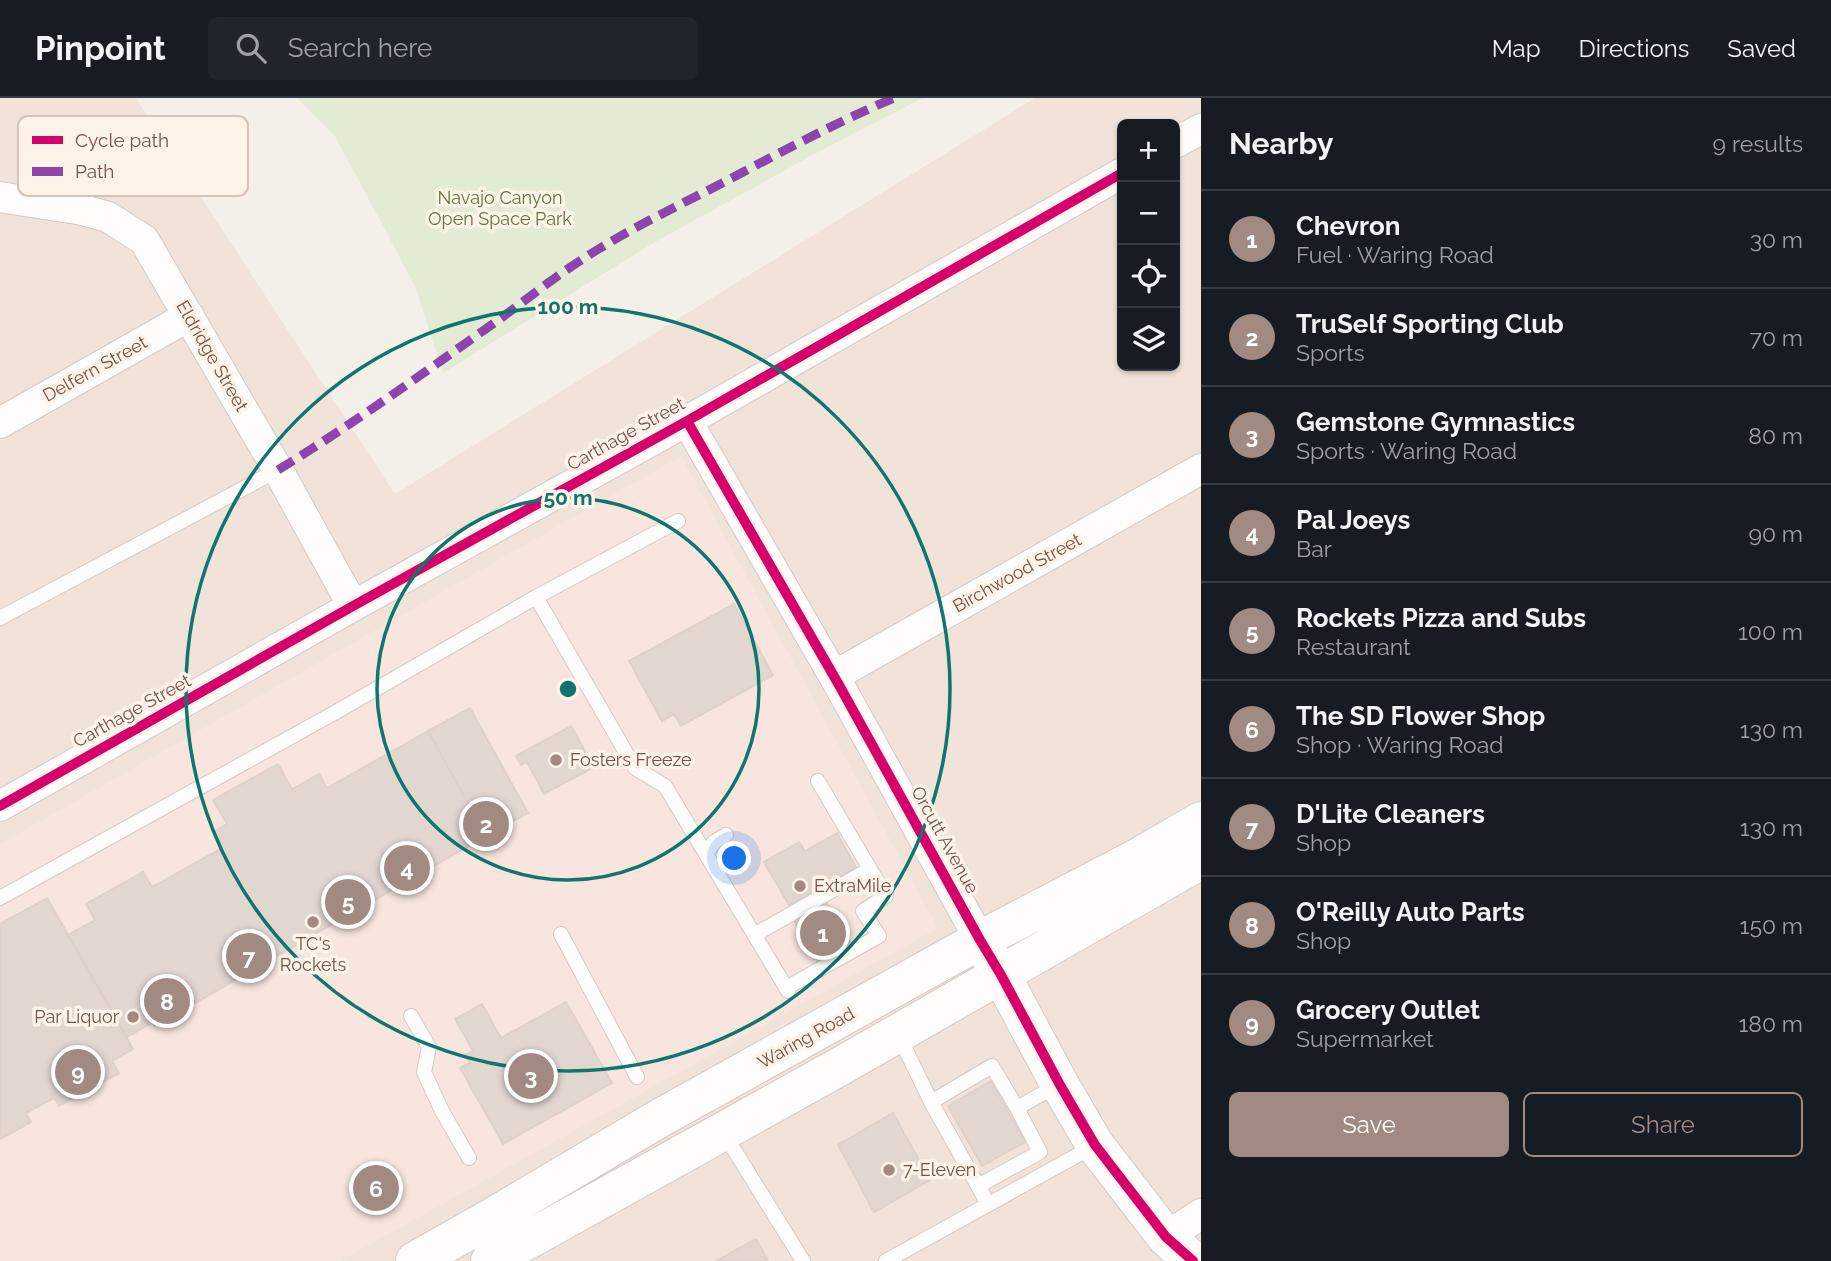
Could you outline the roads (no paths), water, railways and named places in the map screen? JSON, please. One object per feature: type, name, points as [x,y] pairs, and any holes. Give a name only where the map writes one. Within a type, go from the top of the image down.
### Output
[{"type":"main road","name":"Waring Road","points":[[415,1261],[660,1118],[1201,821]]},
{"type":"main road","points":[[490,1261],[1001,975],[1201,859]]},
{"type":"main road","name":"Orcutt Avenue","points":[[980,940],[1095,1145],[1179,1249]]},
{"type":"street","points":[[1180,141],[1201,128]]},
{"type":"street","name":"Carthage Street","points":[[0,806],[687,421],[1117,176]]},
{"type":"street","name":"Eldridge Street","points":[[0,197],[83,210],[108,217],[144,240],[278,470],[353,606]]},
{"type":"street","name":"Delfern Street","points":[[0,423],[189,316]]},
{"type":"street","name":"Orcutt Avenue","points":[[687,421],[834,676],[980,940]]},
{"type":"street","name":"Birchwood Street","points":[[834,676],[1201,470]]},
{"type":"street","points":[[1179,1249],[1201,1214]]},
{"type":"lane","points":[[0,618],[278,470]]},
{"type":"lane","points":[[0,898],[336,712],[536,597],[678,521]]},
{"type":"lane","points":[[536,597],[635,768],[665,786],[787,990],[879,936],[863,911],[886,896],[818,781]]},
{"type":"lane","points":[[706,854],[714,842],[726,835]]},
{"type":"lane","points":[[754,935],[870,869]]},
{"type":"lane","points":[[561,934],[637,1077]]},
{"type":"lane","points":[[411,1016],[429,1047],[424,1072],[442,1111],[469,1157]]},
{"type":"lane","points":[[897,1033],[931,1102],[988,1204]]},
{"type":"lane","points":[[931,1102],[992,1066],[1017,1108],[1040,1152],[978,1186]]},
{"type":"lane","points":[[1017,1108],[1060,1085]]},
{"type":"lane","points":[[723,1132],[803,1261]]},
{"type":"lane","points":[[887,1261],[1095,1145]]},
{"type":"place","name":"Fosters Freeze","points":[[556,760]]},
{"type":"place","name":"TruSelf Sporting Club","points":[[486,824]]},
{"type":"place","name":"Pal Joeys","points":[[407,868]]},
{"type":"place","name":"ExtraMile","points":[[800,886]]},
{"type":"place","name":"Rockets Pizza and Subs","points":[[348,902]]},
{"type":"place","name":"TC's Rockets","points":[[313,922]]},
{"type":"place","name":"Chevron","points":[[823,933]]},
{"type":"place","name":"D'Lite Cleaners","points":[[249,956]]},
{"type":"place","name":"O'Reilly Auto Parts","points":[[167,1001]]},
{"type":"place","name":"Par Liquor","points":[[133,1017]]},
{"type":"place","name":"Grocery Outlet","points":[[78,1072]]},
{"type":"place","name":"Gemstone Gymnastics","points":[[531,1076]]},
{"type":"place","name":"7-Eleven","points":[[889,1170]]},
{"type":"place","name":"The SD Flower Shop","points":[[376,1188]]},
{"type":"park label","name":"Navajo Canyon Open Space Park","points":[[500,208]]}]
